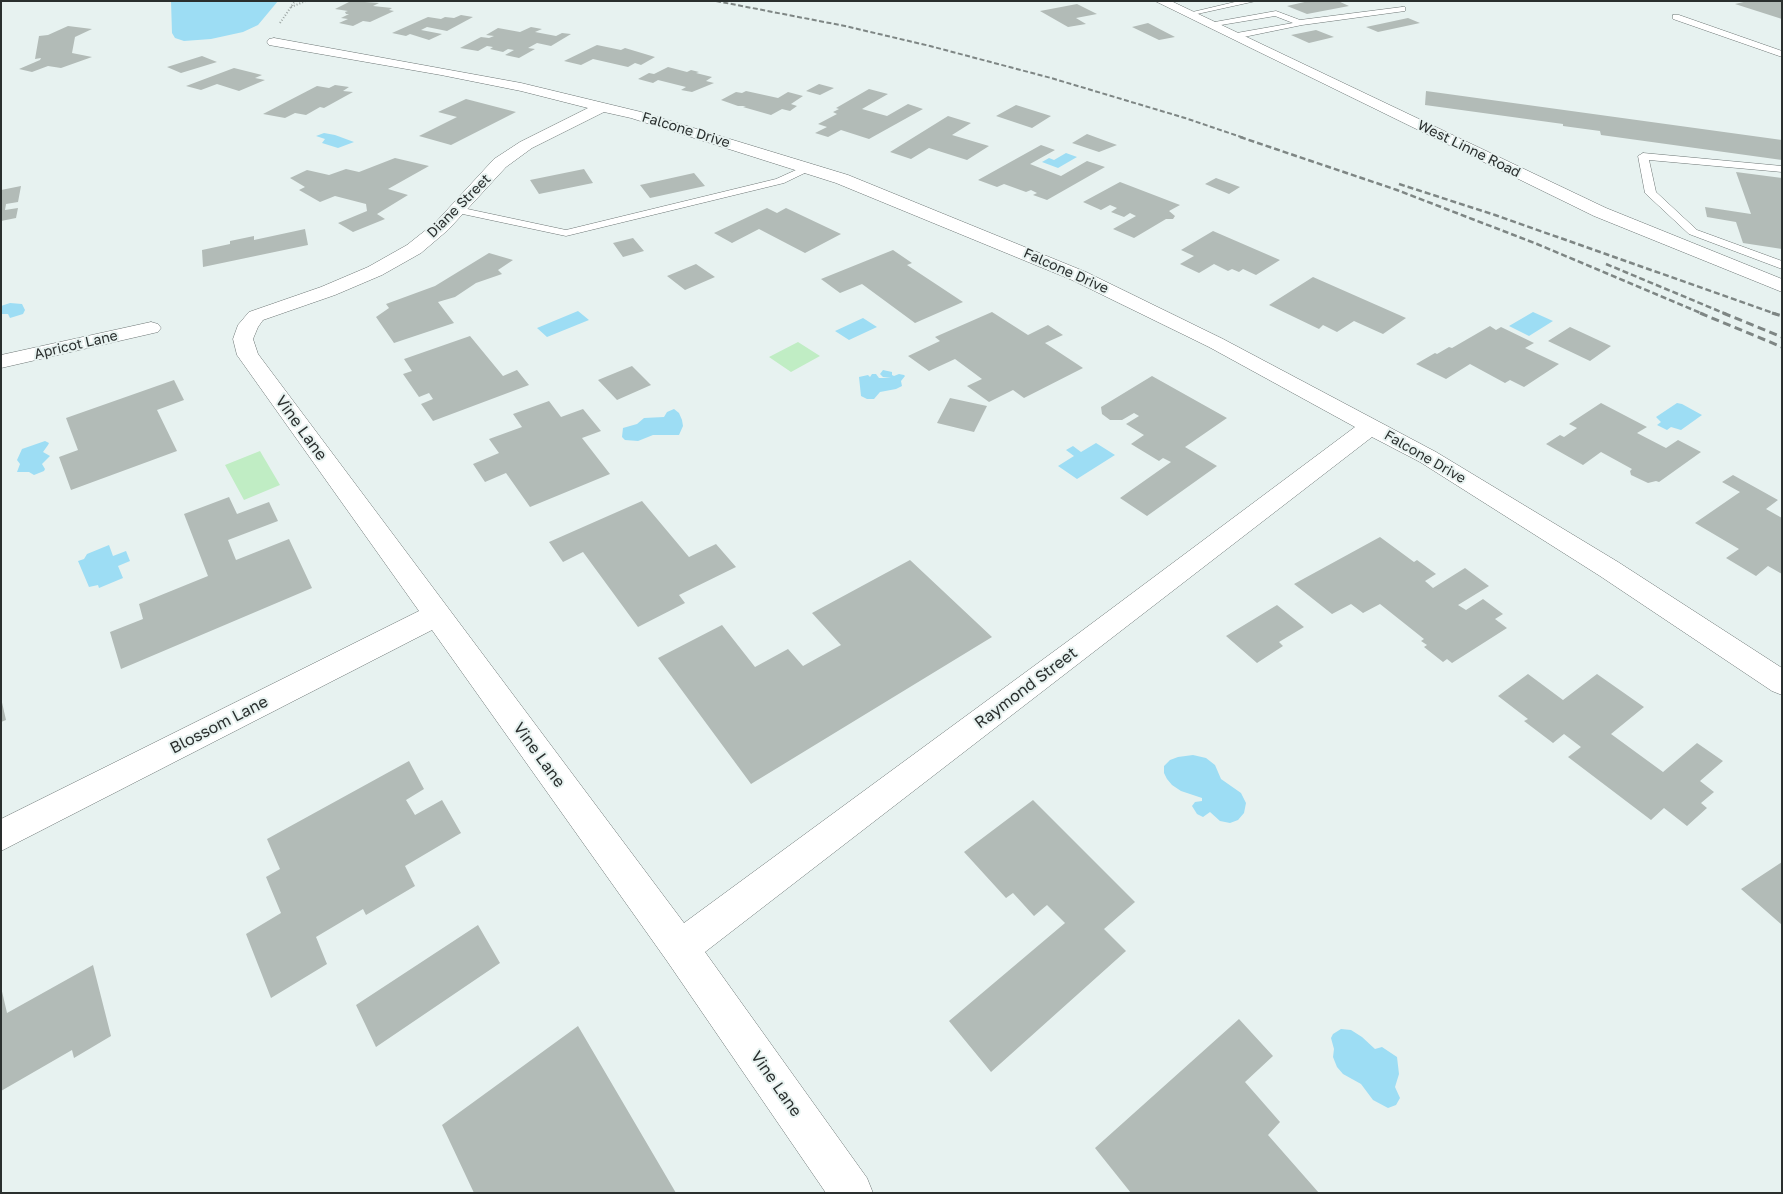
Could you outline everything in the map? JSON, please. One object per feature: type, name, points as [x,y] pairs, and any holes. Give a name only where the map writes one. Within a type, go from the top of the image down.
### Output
[{"type":"street","name":"West Linne Road","points":[[1166,4],[1187,9],[1209,25],[1600,212],[1782,286]]},
{"type":"street","name":"Falcone Drive","points":[[274,42],[521,87],[645,118],[842,178],[1080,276],[1216,343],[1428,457],[1609,569],[1782,683]]},
{"type":"street","name":"Diane Street","points":[[256,316],[328,291],[375,271],[414,249],[458,210],[500,163],[526,145],[601,107]]},
{"type":"street","name":"Vine Lane","points":[[256,316],[248,325],[243,339],[248,355],[680,948],[852,1193]]},
{"type":"street","name":"Apricot Lane","points":[[1,362],[151,328]]},
{"type":"street","name":"Raymond Street","points":[[680,948],[1082,647],[1371,426]]},
{"type":"street","name":"Blossom Lane","points":[[1,836],[436,615]]},
{"type":"lane","points":[[1187,9],[1252,1]]},
{"type":"lane","points":[[1234,36],[1300,23],[1402,9]]},
{"type":"lane","points":[[1209,25],[1276,13],[1300,23]]},
{"type":"lane","points":[[1676,17],[1782,54]]},
{"type":"lane","points":[[1782,169],[1643,156],[1651,193],[1693,232],[1782,265]]},
{"type":"lane","points":[[458,210],[566,234],[780,181],[807,168]]},
{"type":"path","points":[[295,1],[290,7],[306,1]]},
{"type":"green space","points":[[798,342],[820,356],[791,372],[769,357]]},
{"type":"green space","points":[[260,451],[280,485],[244,500],[225,465]]},
{"type":"water","points":[[171,1],[278,1],[258,25],[243,32],[211,39],[184,41],[175,38],[172,33]]},
{"type":"water","points":[[324,133],[354,142],[338,148],[322,143],[325,139],[316,136]]},
{"type":"water","points":[[1066,153],[1077,157],[1058,168],[1042,162],[1049,158],[1054,160]]},
{"type":"water","points":[[10,303],[22,304],[25,310],[23,314],[10,318],[8,314],[1,314],[1,306]]},
{"type":"water","points":[[578,311],[589,320],[547,337],[537,328]]},
{"type":"water","points":[[1533,312],[1553,321],[1529,336],[1509,326]]},
{"type":"water","points":[[863,318],[877,327],[849,340],[835,331]]},
{"type":"water","points":[[883,370],[892,372],[894,376],[904,375],[901,381],[902,386],[880,392],[874,399],[867,399],[861,396],[859,377],[868,375],[870,377],[872,374],[876,374],[879,378],[891,378],[883,377],[880,374]]},
{"type":"water","points":[[1677,403],[1702,415],[1681,430],[1671,427],[1667,430],[1657,425],[1661,422],[1656,417]]},
{"type":"water","points":[[674,409],[679,413],[682,420],[683,426],[679,435],[653,435],[638,441],[625,440],[622,437],[623,428],[637,424],[644,418],[664,417],[667,412]]},
{"type":"water","points":[[45,441],[49,443],[43,452],[50,456],[42,464],[45,469],[44,471],[34,475],[29,472],[17,472],[20,464],[17,460],[22,449]]},
{"type":"water","points":[[1096,443],[1115,455],[1077,479],[1058,466],[1074,456],[1066,450],[1073,446],[1081,452]]},
{"type":"water","points":[[109,545],[113,556],[126,551],[130,561],[118,566],[123,578],[99,588],[98,585],[89,587],[78,561],[84,559],[87,554]]},
{"type":"water","points":[[1193,755],[1206,758],[1215,765],[1221,779],[1241,793],[1246,803],[1244,813],[1238,820],[1230,823],[1220,821],[1210,812],[1203,817],[1197,814],[1192,806],[1195,802],[1202,801],[1202,798],[1181,791],[1167,779],[1164,773],[1164,766],[1170,760]]},
{"type":"water","points":[[1341,1029],[1351,1030],[1375,1049],[1382,1047],[1397,1057],[1399,1074],[1395,1087],[1400,1098],[1396,1105],[1388,1108],[1373,1100],[1361,1084],[1343,1074],[1337,1067],[1333,1057],[1334,1049],[1331,1038],[1333,1034]]},
{"type":"building","points":[[351,1],[379,3],[373,6],[392,8],[389,10],[394,11],[370,22],[363,21],[353,26],[339,23],[348,19],[341,18],[349,14],[345,12],[348,11],[335,9]]},
{"type":"building","points":[[1309,1],[1338,1],[1349,6],[1307,14],[1287,6]]},
{"type":"building","points":[[1748,1],[1782,1],[1782,19],[1735,4]]},
{"type":"building","points":[[1077,4],[1097,14],[1076,18],[1086,24],[1068,27],[1040,11]]},
{"type":"building","points":[[461,15],[473,17],[447,31],[427,27],[421,30],[442,34],[429,40],[410,34],[406,36],[392,33],[428,17],[441,19],[445,17],[454,18]]},
{"type":"building","points":[[1408,18],[1420,23],[1378,32],[1366,27]]},
{"type":"building","points":[[1148,23],[1175,37],[1159,40],[1132,27]]},
{"type":"building","points":[[68,26],[92,29],[75,37],[72,53],[92,57],[61,68],[48,66],[32,72],[19,69],[40,60],[41,58],[35,59],[39,36],[48,35]]},
{"type":"building","points":[[531,27],[542,29],[535,32],[556,36],[562,33],[571,34],[551,46],[537,43],[528,48],[535,49],[519,58],[505,55],[514,50],[508,49],[503,52],[490,49],[493,47],[487,46],[478,51],[460,48],[481,37],[489,38],[494,36],[486,35],[498,28],[520,32]]},
{"type":"building","points":[[1316,30],[1334,37],[1309,43],[1291,35]]},
{"type":"building","points":[[597,45],[621,50],[625,48],[655,57],[641,65],[635,63],[628,67],[593,59],[581,65],[564,61]]},
{"type":"building","points":[[202,56],[217,62],[181,73],[167,67]]},
{"type":"building","points":[[668,67],[687,72],[691,70],[699,72],[696,73],[712,77],[706,81],[714,83],[692,92],[681,90],[686,87],[658,80],[653,83],[638,79]]},
{"type":"building","points":[[234,68],[262,75],[255,78],[265,80],[239,91],[217,84],[201,90],[186,86]]},
{"type":"building","points":[[819,84],[834,88],[820,95],[806,91]]},
{"type":"building","points":[[335,85],[349,87],[343,91],[353,92],[324,108],[320,107],[306,115],[295,113],[285,118],[263,114],[317,86],[329,88]]},
{"type":"building","points":[[869,89],[888,94],[862,109],[887,116],[908,104],[923,109],[869,139],[841,130],[828,137],[815,133],[827,127],[818,124],[837,114],[833,112],[839,109],[836,108]]},
{"type":"building","points":[[746,91],[778,98],[788,92],[803,96],[791,104],[797,106],[790,111],[782,109],[771,115],[721,100],[736,92],[742,93]]},
{"type":"building","points":[[1426,91],[1782,140],[1782,160],[1601,135],[1600,131],[1563,126],[1563,124],[1425,105]]},
{"type":"building","points":[[466,99],[516,112],[451,145],[419,136],[457,117],[438,112]]},
{"type":"building","points":[[1016,105],[1051,116],[1032,128],[996,116]]},
{"type":"building","points":[[948,116],[971,123],[952,135],[989,146],[967,160],[929,148],[911,159],[890,152]]},
{"type":"building","points":[[1087,134],[1117,145],[1099,152],[1072,143]]},
{"type":"building","points":[[1041,145],[1055,150],[1030,164],[1061,176],[1087,161],[1105,167],[1047,200],[1033,195],[1037,193],[1031,190],[1026,192],[1004,184],[997,187],[978,180]]},
{"type":"building","points":[[395,158],[429,166],[388,189],[408,195],[377,214],[385,219],[353,232],[338,223],[367,211],[366,204],[335,196],[320,202],[299,190],[305,187],[290,178],[307,170],[329,175],[346,169],[359,172]]},
{"type":"building","points":[[584,169],[593,183],[539,194],[530,180]]},
{"type":"building","points":[[1736,172],[1782,178],[1782,249],[1743,243],[1736,222],[1707,217],[1705,207],[1751,214]]},
{"type":"building","points":[[694,173],[705,186],[650,198],[640,185]]},
{"type":"building","points":[[1216,178],[1240,187],[1229,194],[1205,184]]},
{"type":"building","points":[[1120,182],[1180,205],[1169,211],[1175,216],[1173,219],[1166,219],[1134,238],[1113,229],[1136,216],[1130,213],[1124,217],[1111,212],[1117,208],[1110,205],[1101,210],[1083,202]]},
{"type":"building","points":[[21,186],[18,202],[6,204],[5,210],[18,208],[16,218],[1,221],[1,190]]},
{"type":"building","points":[[767,208],[777,213],[786,208],[841,234],[805,253],[759,229],[732,243],[714,233]]},
{"type":"building","points":[[305,229],[308,245],[203,267],[202,250],[254,236],[254,240]]},
{"type":"building","points":[[1213,231],[1280,260],[1256,275],[1243,269],[1239,272],[1232,269],[1228,271],[1214,264],[1199,273],[1180,264],[1194,256],[1181,250]]},
{"type":"building","points":[[633,238],[644,251],[623,257],[613,243]]},
{"type":"building","points":[[893,250],[912,263],[907,265],[963,302],[915,323],[862,284],[840,293],[821,279]]},
{"type":"building","points":[[489,253],[513,260],[498,270],[502,274],[476,283],[455,297],[438,302],[454,323],[394,343],[376,317],[389,308],[386,304],[435,286]]},
{"type":"building","points":[[696,264],[715,277],[685,290],[667,276]]},
{"type":"building","points":[[1313,277],[1406,318],[1383,334],[1354,321],[1337,332],[1323,325],[1319,329],[1269,305]]},
{"type":"building","points":[[992,312],[1028,335],[1048,325],[1063,335],[1045,343],[1083,368],[1024,398],[1013,390],[989,402],[967,386],[982,379],[955,359],[929,371],[908,356],[940,341],[935,337]]},
{"type":"building","points":[[1490,326],[1496,330],[1501,327],[1534,343],[1525,348],[1559,364],[1524,387],[1510,380],[1505,383],[1470,364],[1446,379],[1416,364],[1435,353],[1437,354],[1449,347],[1452,348]]},
{"type":"building","points":[[1570,327],[1611,346],[1590,361],[1548,341]]},
{"type":"building","points":[[470,336],[503,376],[517,370],[529,385],[433,421],[421,404],[433,399],[429,393],[419,397],[403,374],[412,371],[404,359]]},
{"type":"building","points":[[632,366],[651,385],[617,400],[598,380]]},
{"type":"building","points":[[1152,376],[1227,418],[1185,447],[1217,466],[1147,516],[1120,498],[1171,462],[1163,458],[1159,461],[1131,444],[1144,435],[1126,424],[1139,416],[1134,413],[1122,420],[1110,420],[1102,414],[1101,407]]},
{"type":"building","points":[[174,380],[184,400],[157,410],[177,451],[71,490],[59,457],[78,450],[66,418]]},
{"type":"building","points":[[950,398],[987,406],[974,432],[937,423]]},
{"type":"building","points":[[549,401],[561,417],[583,409],[601,431],[582,438],[610,474],[530,507],[506,473],[485,482],[473,464],[499,453],[489,439],[522,427],[513,414]]},
{"type":"building","points":[[1601,403],[1647,427],[1637,433],[1666,448],[1678,440],[1701,452],[1659,482],[1648,483],[1631,475],[1630,471],[1632,469],[1601,452],[1583,465],[1546,444],[1560,435],[1564,437],[1577,428],[1569,424]]},
{"type":"building","points":[[1733,475],[1778,500],[1766,509],[1782,518],[1782,574],[1768,566],[1756,576],[1726,558],[1739,549],[1695,523],[1740,492],[1722,482]]},
{"type":"building","points":[[229,497],[237,514],[269,502],[278,521],[228,540],[236,560],[289,539],[312,588],[121,669],[110,632],[143,619],[139,604],[208,576],[184,514]]},
{"type":"building","points":[[642,501],[689,557],[716,544],[736,567],[679,595],[685,603],[638,627],[583,552],[563,562],[549,542]]},
{"type":"building","points":[[1380,537],[1414,562],[1417,560],[1436,574],[1425,581],[1433,588],[1465,568],[1489,586],[1458,605],[1466,610],[1483,599],[1503,614],[1495,619],[1507,628],[1452,663],[1447,659],[1443,662],[1424,647],[1427,645],[1421,641],[1424,639],[1380,604],[1363,613],[1351,604],[1332,614],[1294,584]]},
{"type":"building","points":[[910,560],[992,637],[751,784],[658,658],[722,625],[755,667],[788,649],[803,666],[841,645],[812,613]]},
{"type":"building","points":[[1277,605],[1304,627],[1279,642],[1283,646],[1257,663],[1226,636]]},
{"type":"building","points":[[1528,674],[1563,700],[1597,674],[1644,707],[1611,734],[1663,772],[1697,743],[1723,761],[1700,781],[1714,792],[1701,803],[1707,808],[1687,826],[1664,808],[1651,820],[1568,757],[1581,747],[1564,734],[1553,743],[1524,721],[1528,719],[1498,696]]},
{"type":"building","points":[[1,698],[6,720],[1,722]]},
{"type":"building","points":[[409,761],[424,789],[406,800],[415,815],[442,800],[461,833],[405,866],[415,886],[366,915],[363,909],[316,937],[327,964],[271,998],[246,934],[281,913],[266,877],[280,869],[267,839]]},
{"type":"building","points":[[1033,800],[1135,902],[1104,929],[1126,951],[991,1072],[949,1021],[1065,923],[1047,905],[1034,916],[1013,893],[1006,898],[964,852]]},
{"type":"building","points":[[1782,862],[1782,925],[1741,889]]},
{"type":"building","points":[[478,925],[500,963],[376,1047],[356,1005]]},
{"type":"building","points":[[93,965],[111,1036],[74,1058],[72,1050],[1,1091],[1,987],[7,1013]]},
{"type":"building","points":[[1239,1019],[1273,1056],[1245,1082],[1280,1122],[1268,1135],[1319,1193],[1131,1193],[1095,1148]]},
{"type":"building","points":[[578,1026],[676,1193],[474,1193],[442,1125]]},
{"type":"railway","points":[[716,1],[845,26],[930,46],[1051,78],[1185,118],[1244,138]]},
{"type":"railway","points":[[1240,137],[1397,190],[1537,244],[1703,314]]},
{"type":"railway","points":[[1399,184],[1495,215],[1776,314]]},
{"type":"railway","points":[[1606,264],[1726,314]]},
{"type":"railway","points":[[1700,313],[1782,347]]},
{"type":"railway","points":[[1723,313],[1782,337]]},
{"type":"railway","points":[[1772,313],[1782,316]]}]
